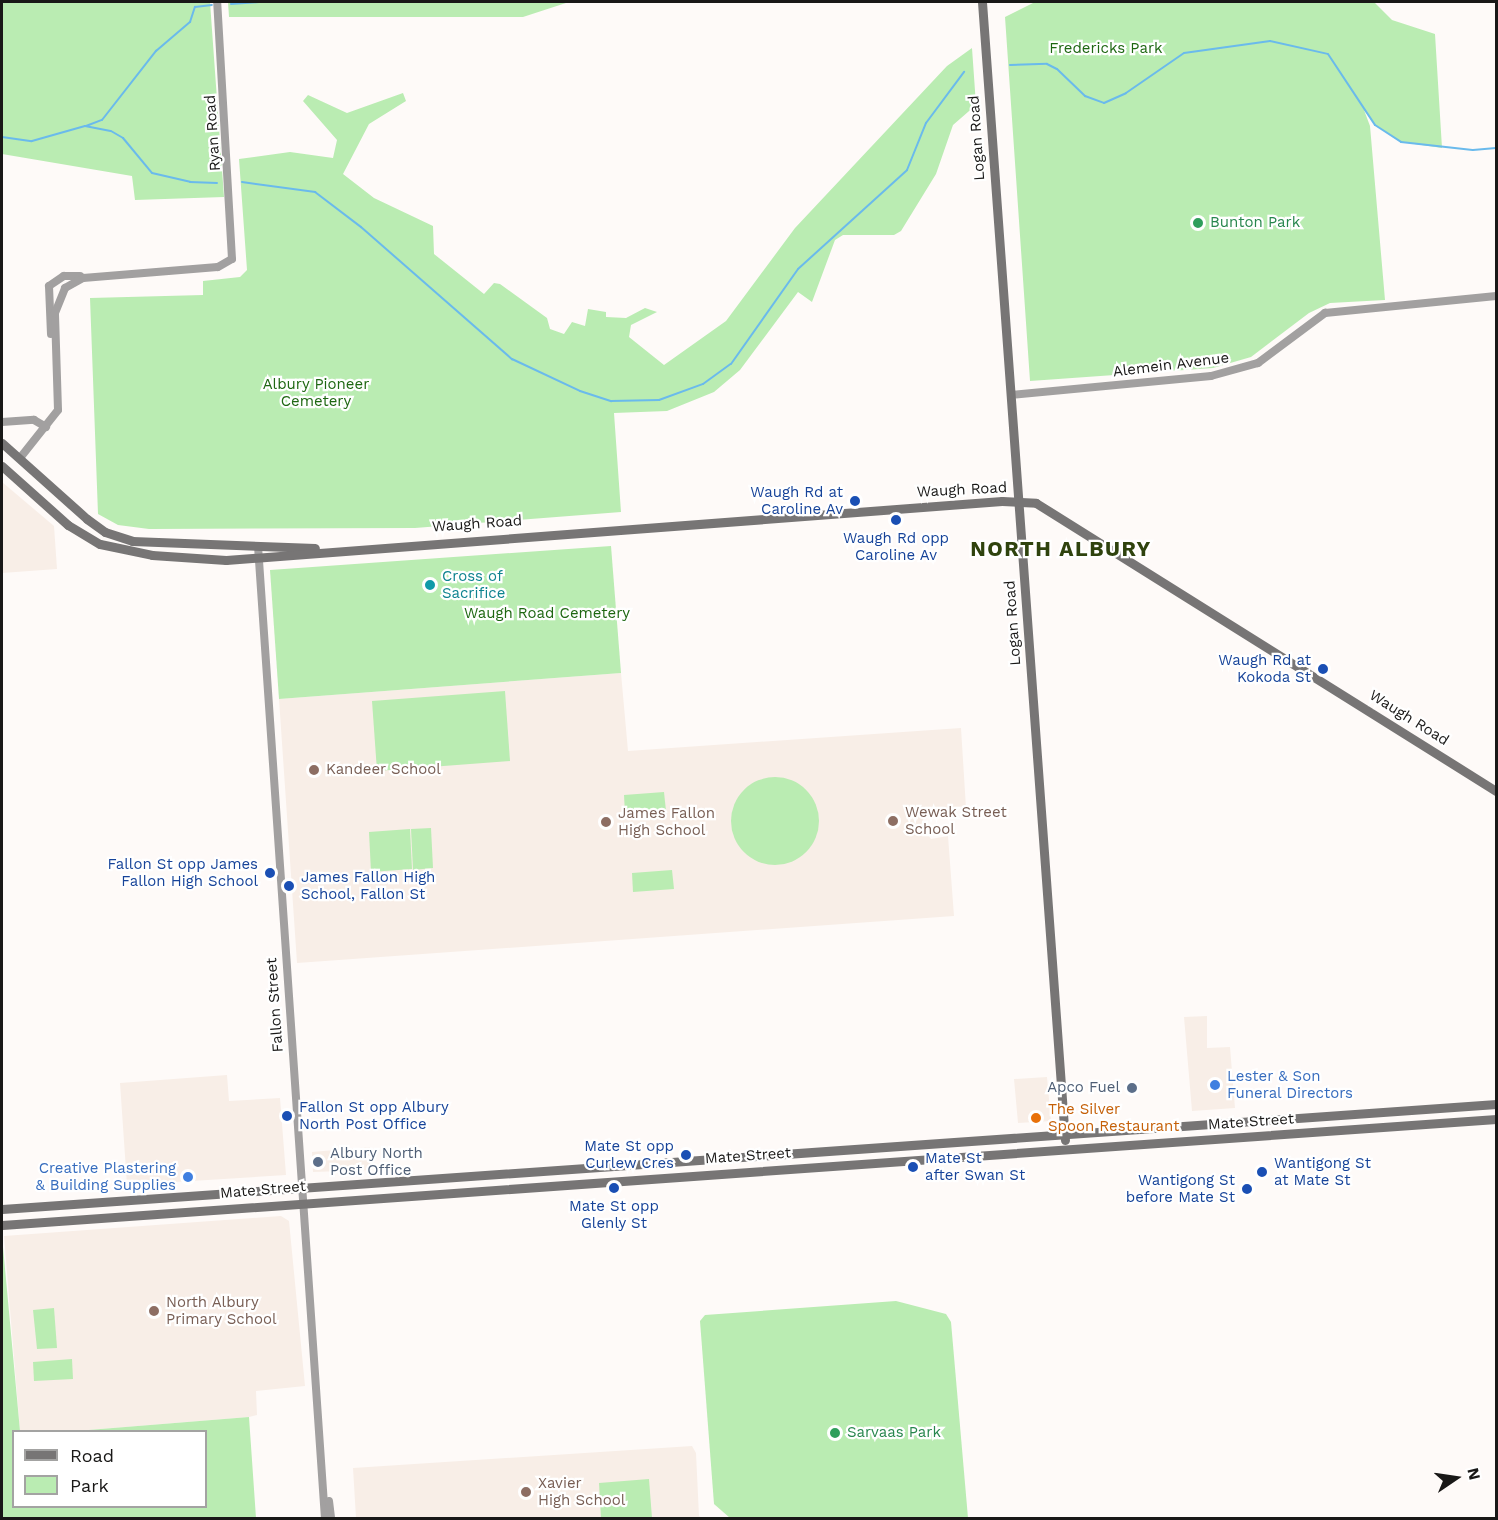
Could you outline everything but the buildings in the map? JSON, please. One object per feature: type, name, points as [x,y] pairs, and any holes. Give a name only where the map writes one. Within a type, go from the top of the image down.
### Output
[{"type":"main road","name":"Logan Road","points":[[982,2],[1065,1148]]},
{"type":"main road","name":"Waugh Road","points":[[2,444],[105,532],[157,544],[347,549]]},
{"type":"main road","points":[[5,469],[20,458]]},
{"type":"main road","name":"Waugh Road","points":[[5,469],[68,525],[100,544],[152,555],[257,559],[347,549],[1019,502],[1050,508],[1497,791]]},
{"type":"main road","name":"Mate Street","points":[[2,1209],[1497,1104]]},
{"type":"main road","name":"Mate Street","points":[[2,1225],[1497,1119]]},
{"type":"street","name":"Ryan Road","points":[[89,277],[218,267],[230,262],[234,244],[217,2]]},
{"type":"street","points":[[56,358],[46,297],[49,286],[57,279],[89,277]]},
{"type":"street","points":[[20,458],[46,427],[58,406],[56,307],[64,288],[89,277]]},
{"type":"street","name":"Alemein Avenue","points":[[1011,395],[1211,376],[1258,363],[1325,313],[1497,296]]},
{"type":"street","points":[[2,422],[34,420],[46,427]]},
{"type":"street","name":"Fallon Street","points":[[258,546],[257,559],[300,1188],[323,1462],[325,1518]]},
{"type":"street","name":"Fallon Street","points":[[323,1462],[331,1518]]},
{"type":"shaded area","points":[[2,482],[54,526],[57,569],[2,573]]},
{"type":"shaded area","name":"James Fallon High School","points":[[621,673],[628,751],[961,728],[966,808],[932,809],[926,812],[921,825],[931,839],[948,836],[954,916],[297,963],[279,699]]},
{"type":"shaded area","points":[[1207,1016],[1207,1048],[1230,1047],[1235,1108],[1192,1111],[1184,1017]]},
{"type":"shaded area","points":[[227,1075],[229,1101],[280,1098],[286,1175],[127,1185],[120,1083]]},
{"type":"shaded area","points":[[1047,1077],[1051,1121],[1018,1123],[1014,1079]]},
{"type":"shaded area","points":[[370,1147],[372,1170],[313,1172],[312,1152]]},
{"type":"shaded area","name":"North Albury Primary School","points":[[281,1216],[289,1221],[305,1386],[256,1391],[257,1415],[249,1417],[88,1430],[20,1430],[4,1236]]},
{"type":"shaded area","name":"Xavier High School","points":[[692,1446],[696,1453],[699,1516],[702,1518],[356,1518],[353,1468]]},
{"type":"green space","points":[[2,2],[210,2],[224,197],[135,200],[132,176],[2,154]]},
{"type":"green space","points":[[228,2],[569,2],[523,17],[229,17]]},
{"type":"green space","name":"Bunton Park","points":[[1035,2],[1374,2],[1392,20],[1435,34],[1442,148],[1401,142],[1375,125],[1364,110],[1370,126],[1385,300],[1330,303],[1309,313],[1251,357],[1213,368],[1030,381],[1005,17]]},
{"type":"green space","name":"Albury Pioneer Cemetery","points":[[972,48],[976,105],[953,125],[936,174],[901,231],[894,235],[843,235],[835,240],[812,302],[798,292],[740,370],[714,392],[667,411],[614,413],[621,512],[415,528],[149,529],[118,525],[98,514],[90,298],[203,295],[203,281],[240,277],[247,270],[239,159],[290,152],[333,158],[337,140],[303,101],[308,95],[347,113],[403,93],[406,101],[369,124],[343,174],[374,198],[433,226],[434,254],[484,294],[494,283],[500,284],[547,318],[550,329],[564,334],[572,322],[585,326],[588,309],[606,312],[606,317],[626,318],[645,308],[657,312],[631,325],[629,337],[664,365],[726,321],[795,228],[947,66]]},
{"type":"green space","name":"Waugh Road Cemetery","points":[[611,546],[621,673],[279,699],[270,570]]},
{"type":"green space","points":[[505,691],[510,761],[377,771],[372,701]]},
{"type":"green space","points":[[775,777],[792,780],[806,790],[816,804],[819,821],[816,838],[806,852],[792,862],[775,865],[758,862],[744,852],[734,838],[731,821],[734,804],[744,790],[758,780]]},
{"type":"green space","points":[[664,792],[666,811],[625,814],[624,795]]},
{"type":"green space","points":[[431,828],[433,868],[413,870],[411,829]]},
{"type":"green space","points":[[410,829],[412,869],[371,872],[369,832]]},
{"type":"green space","points":[[672,870],[674,889],[633,892],[632,873]]},
{"type":"green space","points":[[2,1236],[20,1430],[12,1430],[12,1508],[207,1508],[207,1430],[88,1430],[249,1417],[256,1518],[2,1518]]},
{"type":"green space","name":"Sarvaas Park","points":[[896,1301],[946,1314],[951,1322],[968,1518],[730,1518],[714,1504],[700,1321],[705,1315]]},
{"type":"green space","points":[[54,1308],[57,1348],[37,1349],[33,1310]]},
{"type":"green space","points":[[72,1359],[73,1379],[34,1381],[33,1362]]},
{"type":"green space","points":[[649,1479],[652,1518],[601,1518],[599,1483]]},
{"type":"waterway","points":[[231,4],[259,2]]},
{"type":"waterway","points":[[86,126],[102,120],[156,51],[190,22],[195,7],[212,5]]},
{"type":"waterway","points":[[1010,65],[1047,64],[1057,69],[1085,96],[1104,103],[1126,93],[1184,53],[1270,41],[1328,54],[1375,125],[1401,142],[1473,150],[1496,148]]},
{"type":"waterway","points":[[242,182],[315,192],[361,227],[512,359],[580,391],[611,401],[659,400],[703,384],[731,364],[798,269],[907,170],[926,123],[964,72]]},
{"type":"waterway","points":[[2,137],[32,141],[85,126],[111,131],[123,138],[152,173],[190,182],[217,183]]},
{"type":"place","name":"Bunton Park","points":[[1198,223]]},
{"type":"place","name":"Waugh Rd at Caroline Av","points":[[855,501]]},
{"type":"place","name":"Waugh Rd opp Caroline Av","points":[[896,520]]},
{"type":"place","name":"Cross of Sacrifice","points":[[430,585]]},
{"type":"place","name":"Waugh Rd at Kokoda St","points":[[1323,669]]},
{"type":"place","name":"Kandeer School","points":[[314,770]]},
{"type":"place","name":"Wewak Street School","points":[[893,821]]},
{"type":"place","name":"James Fallon High School","points":[[606,822]]},
{"type":"place","name":"Fallon St opp James Fallon High School","points":[[270,873]]},
{"type":"place","name":"James Fallon High School, Fallon St","points":[[289,886]]},
{"type":"place","name":"Lester & Son Funeral Directors","points":[[1215,1085]]},
{"type":"place","name":"Apco Fuel","points":[[1132,1088]]},
{"type":"place","name":"Fallon St opp Albury North Post Office","points":[[287,1116]]},
{"type":"place","name":"The Silver Spoon Restaurant","points":[[1036,1118]]},
{"type":"place","name":"Mate St opp Curlew Cres","points":[[686,1155]]},
{"type":"place","name":"Albury North Post Office","points":[[318,1162]]},
{"type":"place","name":"Mate St after Swan St","points":[[913,1167]]},
{"type":"place","name":"Wantigong St at Mate St","points":[[1262,1172]]},
{"type":"place","name":"Creative Plastering & Building Supplies","points":[[188,1177]]},
{"type":"place","name":"Mate St opp Glenly St","points":[[614,1188]]},
{"type":"place","name":"Wantigong St before Mate St","points":[[1247,1189]]},
{"type":"place","name":"North Albury Primary School","points":[[154,1311]]},
{"type":"place","name":"Sarvaas Park","points":[[835,1433]]},
{"type":"place","name":"Xavier High School","points":[[526,1492]]},
{"type":"district","name":"NORTH ALBURY","points":[[1061,549]]},
{"type":"park label","name":"Fredericks Park","points":[[1106,49]]}]
